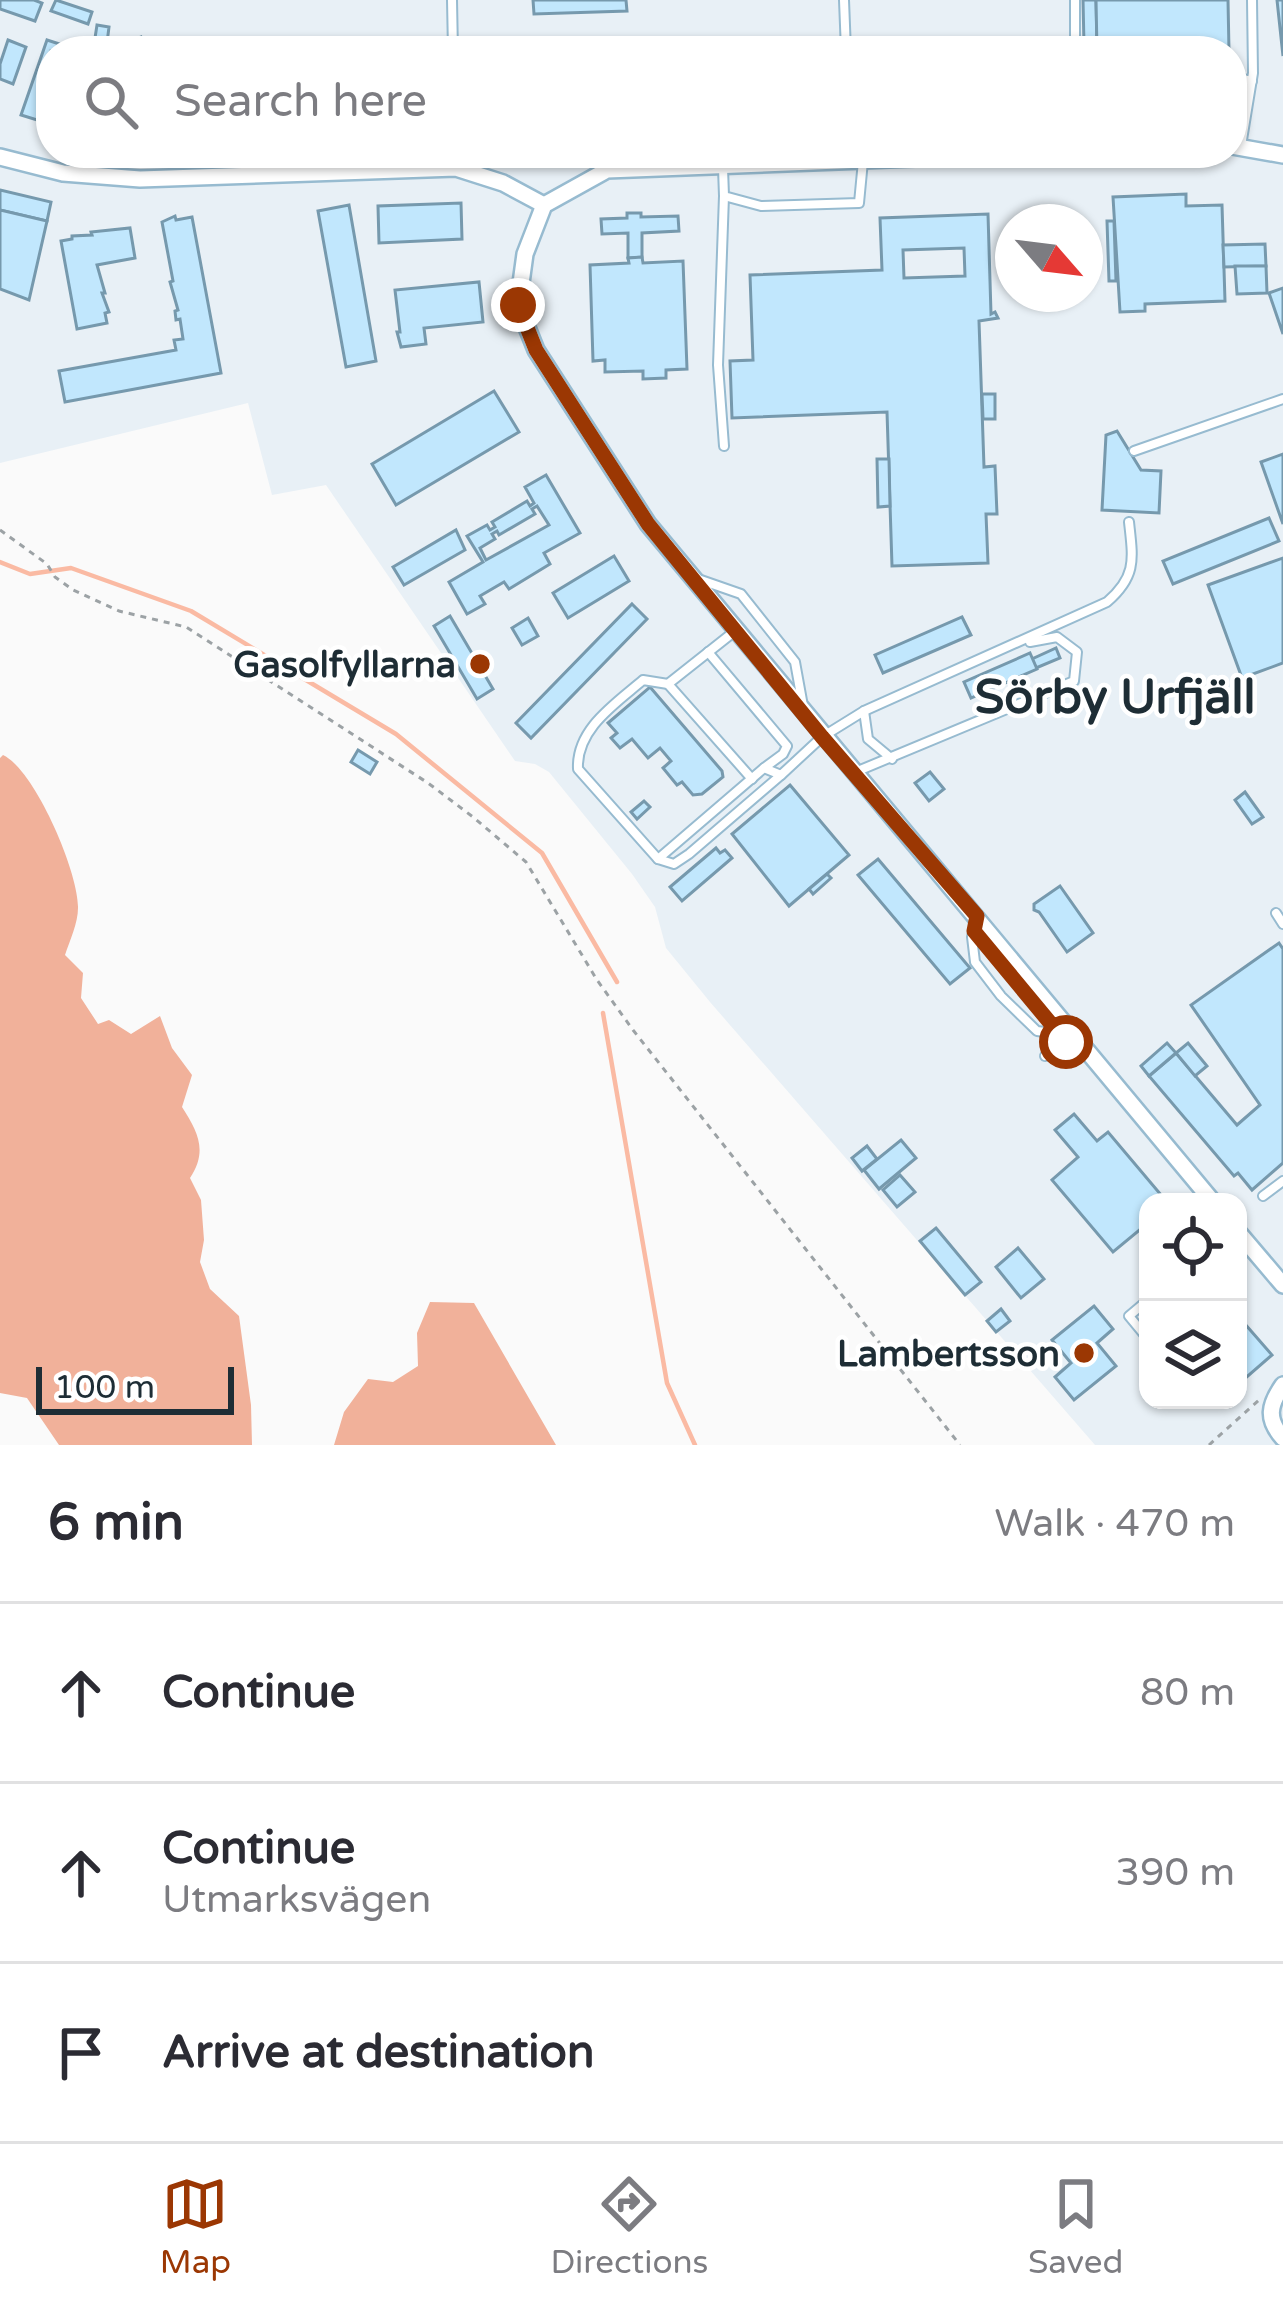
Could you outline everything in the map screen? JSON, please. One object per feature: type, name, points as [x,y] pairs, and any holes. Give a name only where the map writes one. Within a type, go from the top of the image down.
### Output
[{"type":"street","points":[[1247,148],[1283,155]]},
{"type":"street","points":[[0,157],[36,166]]},
{"type":"street","points":[[43,168],[140,179],[333,168]]},
{"type":"street","points":[[471,168],[544,205]]},
{"type":"street","points":[[654,168],[608,170],[544,205],[525,254],[518,305],[530,335],[648,524],[1206,1193]]},
{"type":"street","points":[[1247,1243],[1283,1285]]},
{"type":"street","points":[[1283,1385],[1265,1404],[1271,1425],[1283,1438]]},
{"type":"lane","points":[[452,0],[453,36]]},
{"type":"lane","points":[[844,0],[845,36]]},
{"type":"lane","points":[[1075,0],[1075,36]]},
{"type":"lane","points":[[1247,103],[1252,81],[1252,0]]},
{"type":"lane","points":[[1247,80],[1252,81]]},
{"type":"lane","points":[[722,168],[718,365],[724,446]]},
{"type":"lane","points":[[724,196],[761,206],[859,203],[855,168]]},
{"type":"lane","points":[[1134,452],[1283,399]]},
{"type":"lane","points":[[752,779],[668,684],[644,680],[600,716],[577,751],[578,770],[658,859],[674,864],[822,737],[864,710],[1108,602],[1127,584],[1132,557],[1129,522]]},
{"type":"lane","points":[[691,577],[741,594],[795,662],[804,713]]},
{"type":"lane","points":[[668,684],[735,631]]},
{"type":"lane","points":[[853,773],[1074,681],[1077,652],[1057,637],[1016,644]]},
{"type":"lane","points":[[658,859],[787,746],[708,652]]},
{"type":"lane","points":[[864,710],[868,739],[892,759]]},
{"type":"lane","points":[[764,768],[781,775]]},
{"type":"lane","points":[[1276,914],[1283,924]]},
{"type":"lane","points":[[977,916],[972,937],[975,962],[1001,996],[1037,1031],[1076,1036]]},
{"type":"lane","points":[[1045,1056],[1076,1036]]},
{"type":"lane","points":[[1263,1196],[1283,1181]]},
{"type":"path","points":[[0,530],[73,590],[119,611],[186,627],[428,783],[526,862],[633,1030],[960,1445]]},
{"type":"path","points":[[1209,1445],[1265,1404]]},
{"type":"shaded area","points":[[0,0],[1283,0],[1283,1445],[1095,1445],[666,948],[655,907],[549,772],[515,761],[326,485],[272,495],[248,403],[0,463]]},
{"type":"shaded area","points":[[3,755],[41,801],[71,871],[78,914],[65,955],[83,973],[81,998],[98,1024],[109,1020],[131,1034],[160,1016],[172,1048],[192,1075],[182,1107],[200,1150],[190,1178],[201,1200],[204,1240],[200,1262],[210,1289],[239,1316],[252,1445],[59,1445],[27,1398],[0,1393]]},
{"type":"shaded area","points":[[430,1302],[474,1303],[556,1445],[334,1445],[344,1412],[368,1379],[393,1382],[418,1366],[417,1333]]},
{"type":"building","points":[[0,0],[42,3],[35,21],[0,9]]},
{"type":"building","points":[[56,0],[92,12],[88,24],[51,11]]},
{"type":"building","points":[[533,0],[626,0],[627,11],[534,14]]},
{"type":"building","points":[[1083,0],[1096,0],[1097,36],[1084,36]]},
{"type":"building","points":[[1096,0],[1228,0],[1229,36],[1097,36]]},
{"type":"building","points":[[1277,0],[1283,0],[1283,56]]},
{"type":"building","points":[[97,25],[109,27],[108,36],[95,36]]},
{"type":"building","points":[[8,40],[26,47],[13,84],[0,79]]},
{"type":"building","points":[[36,72],[36,120],[21,115]]},
{"type":"building","points":[[0,190],[51,202],[47,221],[0,210]]},
{"type":"building","points":[[1186,194],[1186,206],[1222,205],[1225,301],[1145,304],[1145,311],[1120,312],[1113,197]]},
{"type":"building","points":[[461,203],[462,239],[379,243],[378,206]]},
{"type":"building","points":[[349,205],[376,361],[346,367],[318,211]]},
{"type":"building","points":[[0,210],[47,221],[29,300],[0,289]]},
{"type":"building","points":[[627,213],[678,216],[679,231],[642,233],[642,257],[628,258],[628,233],[602,234],[601,219],[627,218]]},
{"type":"building","points":[[988,214],[991,314],[995,312],[998,318],[979,321],[984,467],[995,466],[997,514],[986,514],[988,563],[892,566],[887,412],[732,418],[730,361],[753,360],[750,275],[882,270],[880,218]],"holes":[[[964,248],[965,276],[904,278],[903,250]]]},
{"type":"building","points":[[175,216],[176,220],[192,217],[221,373],[65,402],[59,371],[176,350],[174,340],[183,339],[162,222]]},
{"type":"building","points":[[1107,221],[1114,221],[1116,281],[1109,281]]},
{"type":"building","points":[[130,228],[135,258],[97,265],[109,312],[105,313],[107,323],[77,329],[61,241]]},
{"type":"building","points":[[1265,244],[1266,266],[1224,267],[1223,245]]},
{"type":"building","points":[[642,257],[643,263],[683,261],[687,369],[666,370],[666,378],[643,379],[643,371],[605,372],[605,360],[593,361],[590,265],[629,263],[628,258]]},
{"type":"building","points":[[1235,266],[1266,266],[1267,293],[1237,294]]},
{"type":"building","points":[[479,282],[483,322],[424,328],[426,344],[401,347],[395,290]]},
{"type":"building","points":[[1283,288],[1283,334],[1269,293]]},
{"type":"building","points":[[494,391],[519,432],[396,505],[372,464]]},
{"type":"building","points":[[982,394],[995,394],[995,419],[983,419]]},
{"type":"building","points":[[1117,431],[1141,470],[1161,471],[1159,513],[1102,510],[1106,435]]},
{"type":"building","points":[[1283,454],[1283,524],[1261,462]]},
{"type":"building","points":[[877,459],[889,459],[890,506],[878,507]]},
{"type":"building","points":[[546,475],[580,533],[544,553],[550,564],[509,589],[504,582],[480,596],[485,604],[467,614],[449,582],[483,562],[467,536],[487,525],[490,530],[495,527],[492,522],[527,501],[530,506],[534,503],[525,487]],"holes":[[[537,506],[549,525],[486,560],[480,548],[495,539],[492,534],[497,531],[499,535],[535,514],[532,509]]]},
{"type":"building","points":[[1269,518],[1279,541],[1173,584],[1163,561]]},
{"type":"building","points":[[456,530],[465,550],[404,585],[393,567]]},
{"type":"building","points":[[614,556],[629,581],[568,618],[553,593]]},
{"type":"building","points":[[1283,558],[1283,663],[1242,678],[1208,585]]},
{"type":"building","points":[[632,604],[647,619],[531,738],[516,723]]},
{"type":"building","points":[[450,616],[493,689],[477,699],[434,626]]},
{"type":"building","points":[[962,617],[971,635],[883,673],[875,655]]},
{"type":"building","points":[[528,618],[538,636],[522,645],[512,628]]},
{"type":"building","points":[[1056,648],[1060,658],[1036,668],[1032,659]]},
{"type":"building","points":[[1030,653],[1037,669],[971,698],[964,682]]},
{"type":"building","points":[[650,687],[722,771],[723,777],[702,794],[693,795],[682,782],[677,785],[663,768],[671,761],[660,748],[648,758],[632,739],[620,748],[611,738],[617,733],[608,723]]},
{"type":"building","points":[[358,750],[377,762],[370,774],[351,762]]},
{"type":"building","points":[[930,772],[944,789],[929,801],[915,783]]},
{"type":"building","points":[[790,785],[849,855],[789,906],[732,834]]},
{"type":"building","points":[[1245,792],[1263,817],[1252,824],[1235,800]]},
{"type":"building","points":[[644,801],[650,807],[637,819],[631,812]]},
{"type":"building","points":[[716,848],[732,858],[682,901],[670,887]]},
{"type":"building","points":[[878,859],[970,968],[950,984],[858,875]]},
{"type":"building","points":[[827,874],[831,878],[813,894],[809,889]]},
{"type":"building","points":[[1060,886],[1093,933],[1067,952],[1034,910],[1034,904]]},
{"type":"building","points":[[1279,943],[1283,949],[1283,1163],[1252,1190],[1238,1173],[1234,1176],[1149,1076],[1176,1053],[1237,1125],[1260,1105],[1191,1005]]},
{"type":"building","points":[[1167,1043],[1176,1053],[1149,1076],[1141,1066]]},
{"type":"building","points":[[1188,1043],[1207,1066],[1195,1076],[1176,1053]]},
{"type":"building","points":[[1074,1114],[1097,1141],[1108,1132],[1159,1193],[1139,1193],[1139,1230],[1113,1252],[1052,1180],[1078,1157],[1055,1130]]},
{"type":"building","points":[[901,1140],[916,1158],[879,1189],[864,1170]]},
{"type":"building","points":[[867,1146],[877,1159],[862,1171],[852,1158]]},
{"type":"building","points":[[900,1175],[915,1192],[897,1207],[883,1190]]},
{"type":"building","points":[[936,1228],[981,1282],[965,1295],[920,1241]]},
{"type":"building","points":[[1018,1248],[1044,1279],[1021,1298],[996,1267]]},
{"type":"building","name":"Lambertsson","points":[[1094,1306],[1113,1329],[1097,1343],[1116,1366],[1074,1400],[1055,1377],[1071,1363],[1052,1340]]},
{"type":"building","points":[[1001,1309],[1010,1321],[996,1332],[987,1321]]},
{"type":"building","points":[[1247,1326],[1272,1355],[1247,1377]]},
{"type":"waterway","points":[[0,562],[30,574],[71,568],[191,611],[396,734],[542,853],[617,982]]},
{"type":"waterway","points":[[603,1013],[667,1383],[695,1445]]},
{"type":"place","name":"Gasolfyllarna","points":[[480,664]]},
{"type":"place","name":"Lambertsson","points":[[1084,1353]]},
{"type":"district","name":"Sörby Urfjäll","points":[[1115,696]]},
{"type":"route","points":[[518,305],[536,350],[648,524],[822,737],[977,916],[974,931],[1066,1042]]}]
